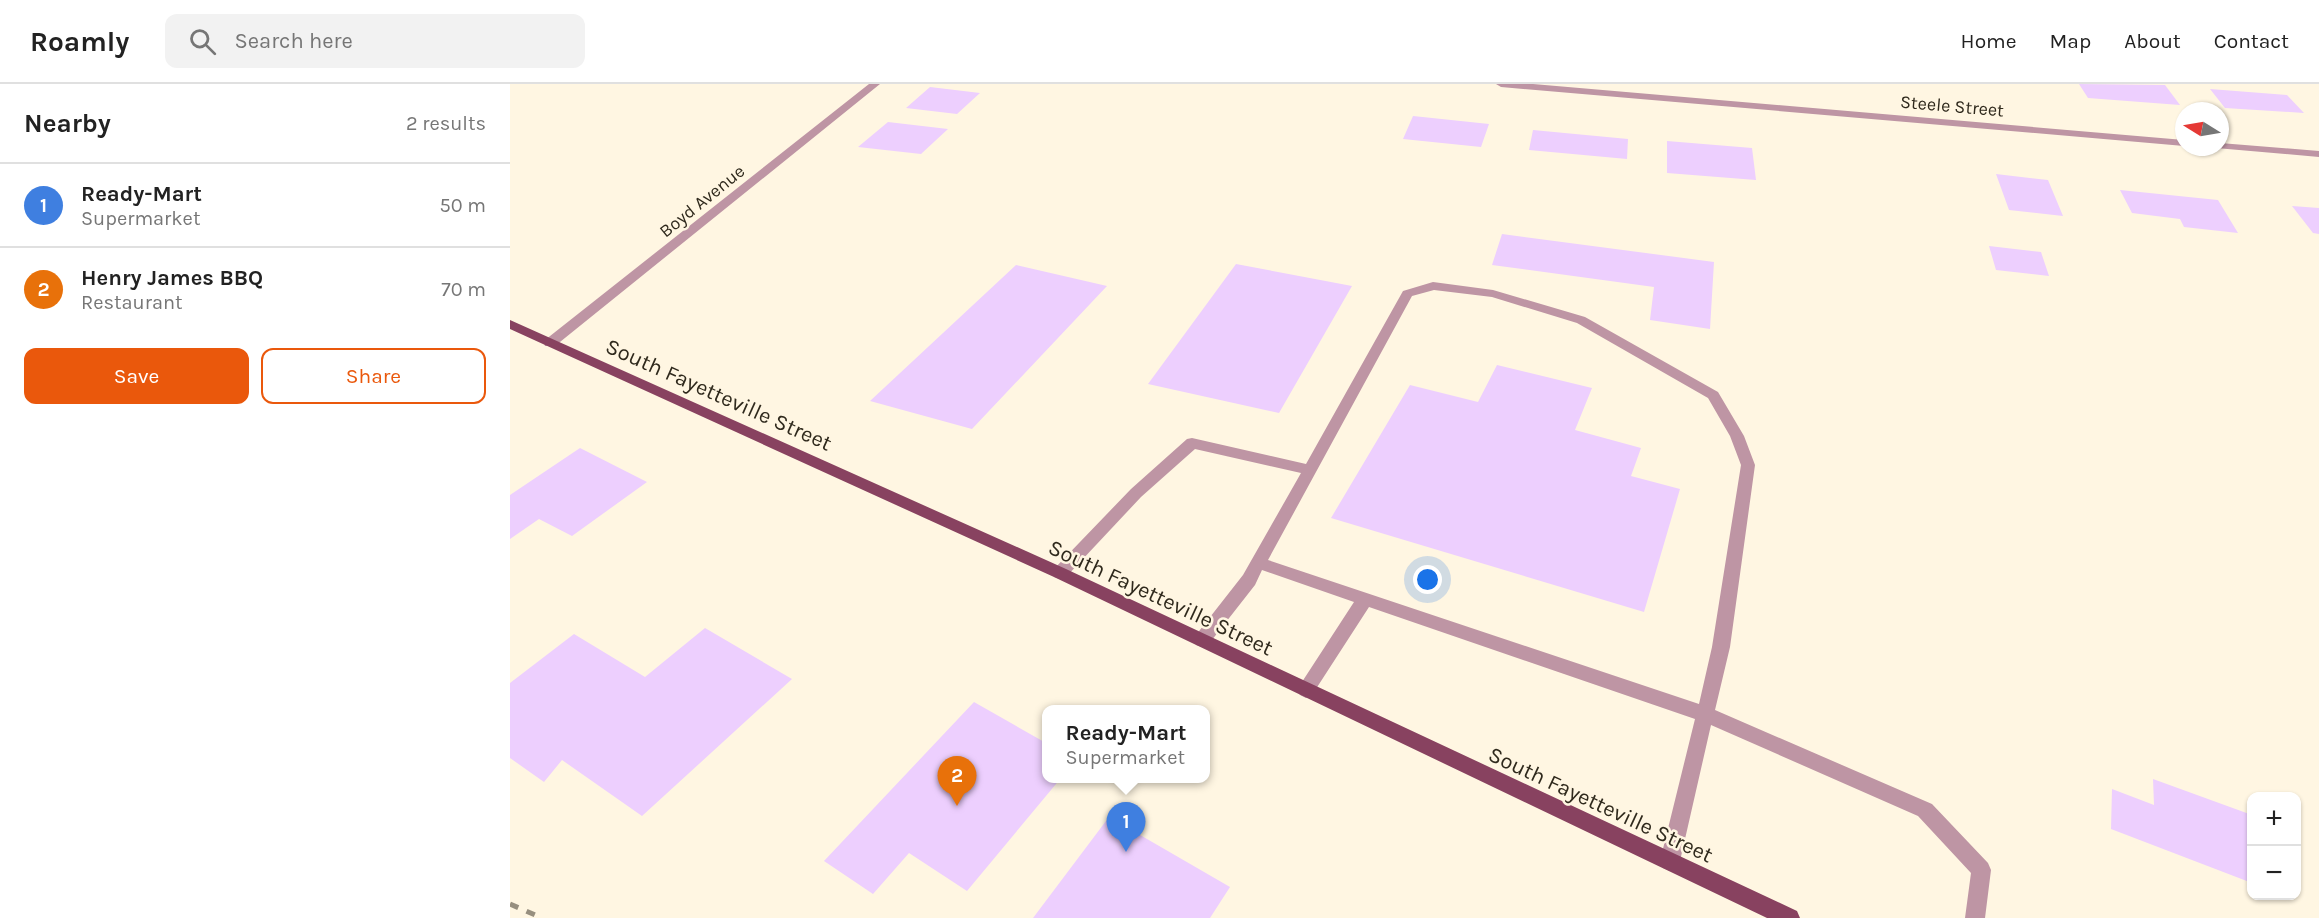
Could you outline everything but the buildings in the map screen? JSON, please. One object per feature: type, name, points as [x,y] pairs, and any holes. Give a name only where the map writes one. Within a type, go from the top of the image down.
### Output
[{"type":"main road","name":"South Fayetteville Street","points":[[510,324],[1060,573],[1790,918]]},
{"type":"street","name":"Boyd Avenue","points":[[550,343],[875,84]]},
{"type":"street","name":"Steele Street","points":[[1501,84],[2175,142]]},
{"type":"street","points":[[2229,147],[2319,154]]},
{"type":"street","points":[[1202,640],[1249,580],[1407,294],[1433,286],[1492,294],[1581,320],[1713,395],[1737,436],[1748,465],[1721,648],[1670,861]]},
{"type":"street","points":[[1060,573],[1136,493],[1192,443],[1309,470]]},
{"type":"street","points":[[1259,563],[1705,714],[1925,810],[1981,870],[1975,918]]},
{"type":"street","points":[[1306,690],[1365,599]]},
{"type":"railway","points":[[510,904],[542,918]]},
{"type":"place","name":"Henry James BBQ","points":[[957,806]]},
{"type":"place","name":"Ready-Mart","points":[[1126,852]]}]
